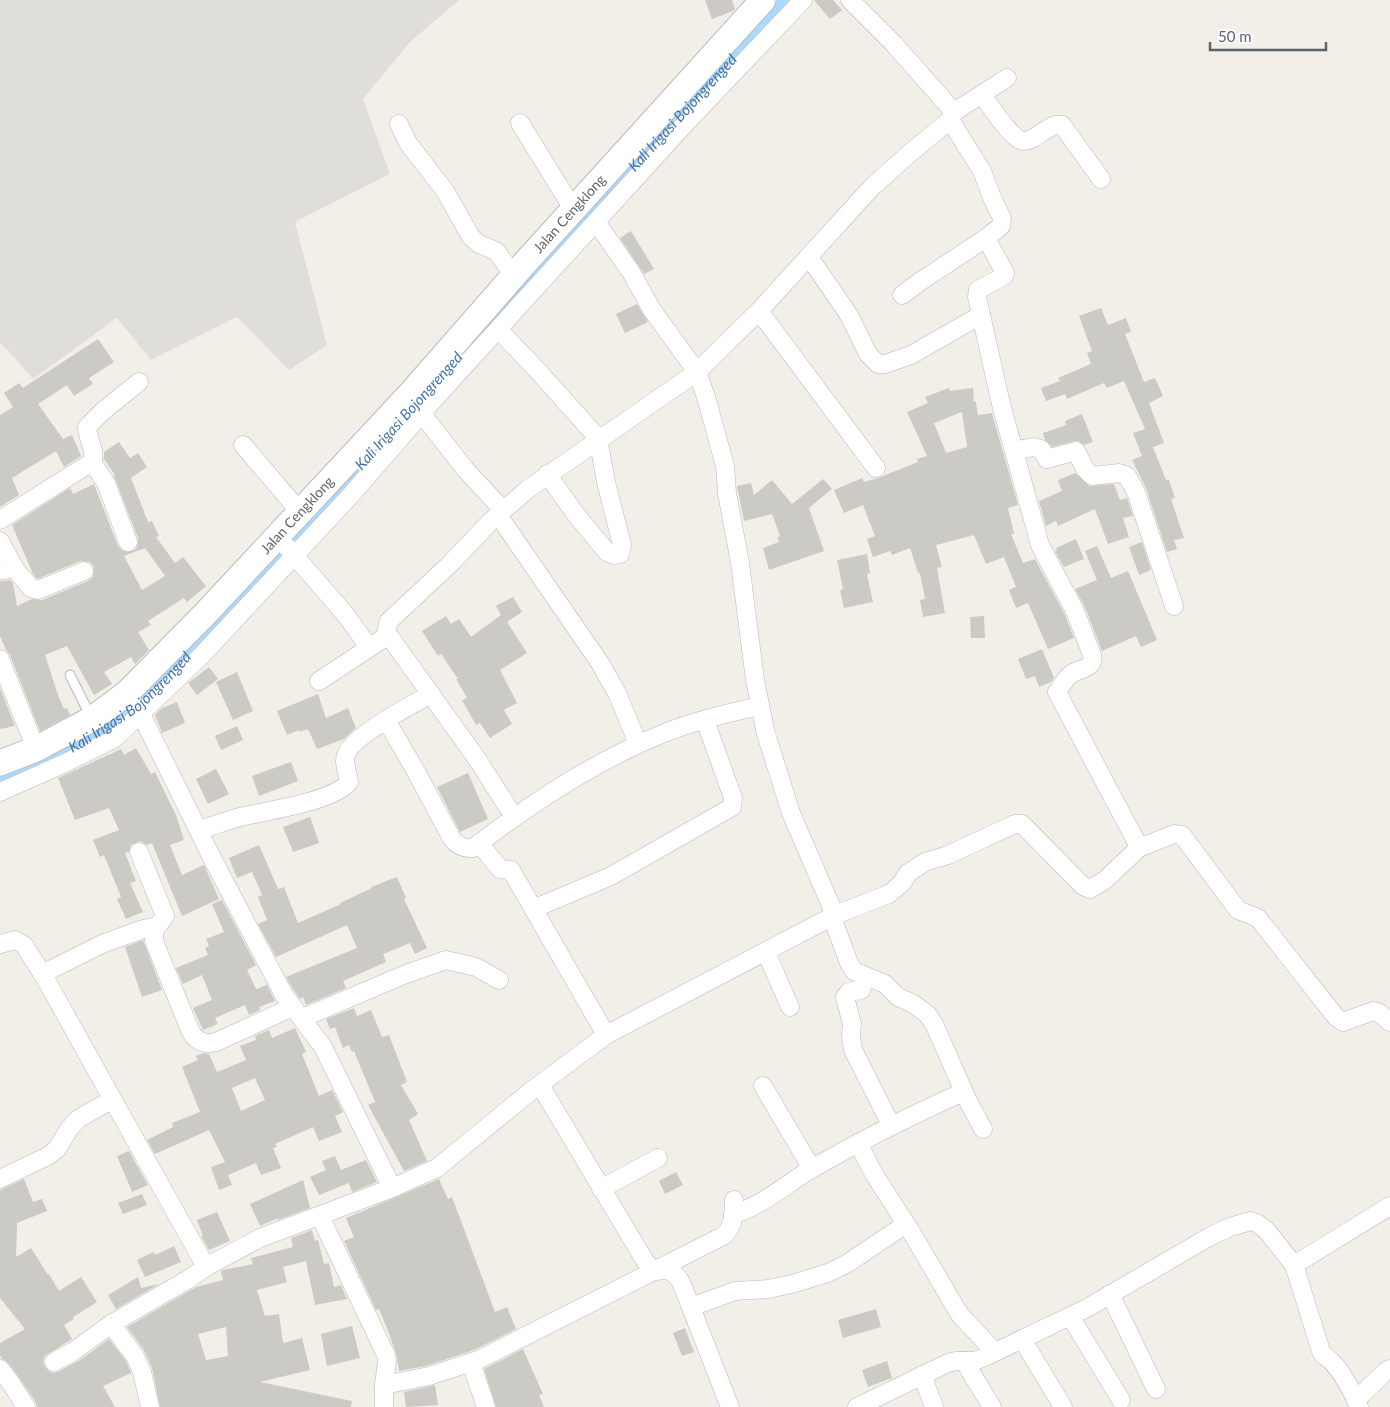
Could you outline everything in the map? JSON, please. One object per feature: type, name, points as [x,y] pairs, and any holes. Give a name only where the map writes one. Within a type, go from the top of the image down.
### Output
[{"type":"main road","name":"Jalan Cengklong","points":[[0,763],[36,749],[92,720],[134,704],[286,547],[300,512],[342,486],[420,402],[530,274],[573,209],[743,26],[762,0]]},
{"type":"street","points":[[638,744],[617,693],[600,663],[500,513],[465,469],[420,402],[499,330],[530,274],[596,222],[760,43],[803,0]]},
{"type":"street","points":[[850,0],[893,44],[952,116],[982,171],[1002,218],[1001,226],[986,238],[902,295]]},
{"type":"street","points":[[743,26],[760,43]]},
{"type":"street","points":[[514,817],[478,759],[388,634],[389,621],[449,565],[500,513],[547,474],[696,372],[759,311],[872,187],[952,116],[1007,78]]},
{"type":"street","points":[[982,95],[1014,136],[1022,141],[1030,139],[1056,125],[1062,126],[1101,179]]},
{"type":"street","points":[[520,123],[573,209]]},
{"type":"street","points":[[399,124],[408,143],[445,191],[471,237],[479,244],[496,251],[530,274]]},
{"type":"street","points":[[596,222],[631,272],[652,310],[696,372],[706,396],[724,466],[760,706],[766,734],[791,813],[834,916],[849,963],[854,971],[885,984],[898,997],[912,1003],[928,1015],[935,1026],[963,1092],[983,1129]]},
{"type":"street","points":[[986,238],[1005,272],[1001,279],[978,290],[977,297],[1001,404],[1040,545],[1076,610],[1093,661],[1090,666],[1070,675],[1057,692],[1137,843],[1141,846]]},
{"type":"street","points":[[809,257],[849,314],[868,354],[878,364],[885,364],[912,355],[981,315]]},
{"type":"street","points":[[759,311],[876,468]]},
{"type":"street","points":[[499,330],[598,438],[606,482],[622,545],[620,554],[614,555],[607,552],[577,516],[547,474]]},
{"type":"street","points":[[0,520],[92,462],[94,455],[87,437],[87,426],[139,382]]},
{"type":"street","points":[[243,445],[300,512]]},
{"type":"street","points":[[1014,451],[1033,448],[1041,449],[1047,459],[1076,451],[1080,455],[1084,467],[1092,476],[1119,473],[1127,476],[1136,492],[1174,606]]},
{"type":"street","points":[[92,462],[106,483],[128,542]]},
{"type":"street","points":[[342,486],[286,547],[345,614],[369,647]]},
{"type":"street","points":[[0,541],[8,569],[31,588],[38,590],[84,571]]},
{"type":"street","points":[[319,681],[388,634]]},
{"type":"street","points":[[0,659],[36,749]]},
{"type":"street","points":[[199,830],[238,818],[313,800],[340,789],[349,782],[345,762],[347,752],[353,744],[386,720],[431,694]]},
{"type":"street","points":[[0,792],[63,764],[114,738],[134,704]]},
{"type":"street","points":[[134,704],[284,995],[322,1047],[392,1188]]},
{"type":"street","points":[[386,720],[452,839],[465,848],[473,848],[514,817],[556,790],[638,744],[664,733],[705,720],[760,706]]},
{"type":"street","points":[[533,909],[611,876],[732,807],[733,798],[705,720]]},
{"type":"street","points":[[54,1362],[111,1324],[188,1280],[206,1267],[260,1238],[392,1188],[437,1168],[540,1085],[606,1035],[834,916],[889,894],[902,883],[908,873],[925,862],[957,852],[1015,824],[1022,824],[1083,886],[1090,888],[1105,880],[1141,846],[1174,834],[1182,835],[1238,910],[1258,918],[1336,1017],[1343,1022],[1373,1011],[1378,1012],[1390,1022]]},
{"type":"street","points":[[479,843],[500,869],[509,868],[511,870],[606,1035]]},
{"type":"street","points":[[139,852],[164,914],[154,934],[154,941],[190,1030],[200,1042],[216,1042],[446,960],[476,967],[499,980]]},
{"type":"street","points":[[42,974],[102,944],[143,929],[157,926]]},
{"type":"street","points":[[0,944],[11,940],[20,941],[42,974],[206,1267]]},
{"type":"street","points":[[766,952],[790,1007]]},
{"type":"street","points":[[866,977],[861,990],[849,992],[845,997],[852,1024],[852,1044],[892,1125]]},
{"type":"street","points":[[540,1085],[636,1248],[653,1271]]},
{"type":"street","points":[[762,1086],[812,1169]]},
{"type":"street","points":[[384,1385],[429,1376],[471,1363],[530,1335],[722,1236],[730,1229],[734,1207],[757,1204],[812,1169],[858,1143],[963,1092]]},
{"type":"street","points":[[0,1179],[48,1156],[57,1149],[69,1129],[78,1119],[111,1100]]},
{"type":"street","points":[[858,1143],[874,1174],[960,1316],[995,1352]]},
{"type":"street","points":[[601,1189],[658,1158]]},
{"type":"street","points":[[1294,1265],[1390,1206]]},
{"type":"street","points":[[320,1216],[386,1355],[384,1407]]},
{"type":"street","points":[[857,1407],[948,1363],[975,1361],[995,1352],[1070,1316],[1209,1237],[1230,1227],[1252,1221],[1267,1231],[1294,1265],[1320,1351],[1323,1356],[1332,1362],[1357,1403],[1390,1369]]},
{"type":"street","points":[[691,1307],[735,1291],[768,1289],[828,1273],[844,1266],[906,1224]]},
{"type":"street","points":[[653,1271],[669,1270],[676,1274],[681,1282],[730,1407]]},
{"type":"street","points":[[1110,1294],[1156,1389]]},
{"type":"street","points":[[1070,1316],[1121,1400]]},
{"type":"street","points":[[111,1324],[135,1356],[142,1372],[150,1407]]},
{"type":"street","points":[[1022,1339],[1063,1407]]},
{"type":"street","points":[[964,1361],[992,1407]]},
{"type":"street","points":[[471,1363],[486,1407]]},
{"type":"street","points":[[0,1369],[26,1407]]},
{"type":"street","points":[[922,1375],[934,1407]]},
{"type":"lane","points":[[70,675],[92,720]]},
{"type":"shaded area","points":[[0,0],[459,0],[410,42],[363,99],[390,174],[295,222],[327,345],[289,370],[237,317],[151,360],[117,318],[33,379],[0,342]]},
{"type":"building","points":[[705,0],[732,0],[735,9],[712,19]]},
{"type":"building","points":[[814,0],[833,0],[842,10],[830,19]]},
{"type":"building","points":[[631,231],[654,269],[644,274],[620,238]]},
{"type":"building","points":[[637,304],[648,322],[625,333],[616,314]]},
{"type":"building","points":[[1101,308],[1108,325],[1126,318],[1131,332],[1125,334],[1144,382],[1155,378],[1163,396],[1149,403],[1164,443],[1153,447],[1166,480],[1169,480],[1175,498],[1171,499],[1184,538],[1174,540],[1177,549],[1167,552],[1146,488],[1132,460],[1142,456],[1133,433],[1145,429],[1124,381],[1107,388],[1104,383],[1067,399],[1065,394],[1046,401],[1041,388],[1060,381],[1058,378],[1091,364],[1087,353],[1092,351],[1079,316]]},
{"type":"building","points":[[98,339],[114,362],[89,378],[93,384],[74,396],[67,385],[38,404],[63,439],[72,435],[81,456],[64,467],[56,451],[12,478],[19,495],[0,507],[0,415],[13,407],[4,393],[19,383],[23,388]]},
{"type":"building","points":[[949,388],[950,391],[973,388],[974,402],[976,402],[978,415],[992,413],[1018,505],[1008,508],[1014,534],[1011,534],[1023,563],[1035,559],[1065,615],[1074,638],[1048,649],[1028,603],[1016,608],[1009,590],[1016,587],[1004,557],[986,564],[974,535],[936,545],[942,567],[937,568],[945,613],[923,617],[920,600],[925,599],[920,573],[918,573],[910,548],[892,555],[890,551],[873,557],[867,539],[875,536],[863,505],[844,513],[834,490],[862,478],[864,482],[878,478],[918,462],[917,459],[927,456],[907,412],[928,403],[925,397]],"holes":[[[962,412],[967,447],[946,453],[934,423]]]},
{"type":"building","points":[[1082,414],[1093,442],[1084,445],[1074,441],[1052,447],[1045,440],[1043,433],[1066,425],[1065,421]]},
{"type":"building","points":[[119,442],[130,458],[138,453],[147,467],[131,478],[148,522],[152,521],[159,536],[156,537],[175,563],[183,557],[206,586],[187,602],[184,598],[148,621],[151,625],[138,632],[149,650],[135,664],[131,657],[104,672],[112,684],[94,695],[67,646],[45,655],[58,695],[64,709],[67,708],[70,715],[40,731],[10,655],[0,636],[0,581],[10,580],[13,583],[17,606],[32,599],[42,600],[88,581],[93,577],[94,567],[90,562],[80,561],[37,579],[33,574],[12,525],[70,488],[73,494],[94,484],[118,546],[127,552],[136,549],[138,538],[115,475],[104,459],[104,452]],"holes":[[[145,548],[165,576],[142,590],[124,556]]]},
{"type":"building","points":[[1075,473],[1089,486],[1114,484],[1120,500],[1127,498],[1133,516],[1123,518],[1129,537],[1108,544],[1095,509],[1058,526],[1056,521],[1046,526],[1039,501],[1062,491],[1058,480]]},
{"type":"building","points":[[823,479],[832,489],[809,508],[824,551],[769,570],[763,548],[779,542],[777,537],[780,536],[772,514],[744,521],[737,486],[751,483],[754,495],[772,480],[792,504]]},
{"type":"building","points":[[1076,539],[1084,559],[1064,567],[1055,551],[1057,550],[1056,548]]},
{"type":"building","points":[[1142,542],[1151,570],[1139,575],[1129,547]]},
{"type":"building","points":[[1097,546],[1111,578],[1128,571],[1157,640],[1141,647],[1136,636],[1102,651],[1085,607],[1075,589],[1097,580],[1085,551]]},
{"type":"building","points":[[867,554],[870,573],[867,574],[873,602],[844,608],[840,590],[843,589],[837,560]]},
{"type":"building","points":[[513,597],[522,612],[507,622],[527,653],[500,670],[517,703],[504,710],[512,724],[490,738],[480,723],[476,725],[462,700],[467,698],[456,679],[458,679],[441,654],[438,656],[422,631],[446,616],[451,624],[459,619],[471,637],[501,615],[496,606]]},
{"type":"building","points":[[984,616],[985,638],[971,638],[970,617]]},
{"type":"building","points":[[1042,649],[1054,678],[1051,682],[1039,687],[1035,676],[1026,679],[1018,659]]},
{"type":"building","points":[[209,667],[218,679],[197,695],[188,683]]},
{"type":"building","points":[[237,672],[253,711],[233,720],[216,682]]},
{"type":"building","points":[[0,688],[15,726],[0,729]]},
{"type":"building","points":[[318,694],[326,718],[348,708],[356,728],[344,739],[317,749],[308,729],[300,732],[299,730],[287,735],[277,711]]},
{"type":"building","points":[[177,702],[185,723],[162,733],[155,715],[162,708]]},
{"type":"building","points":[[237,726],[243,740],[221,750],[215,736]]},
{"type":"building","points":[[136,748],[151,774],[155,772],[176,815],[184,840],[170,845],[182,875],[204,865],[219,899],[182,916],[152,843],[147,845],[140,841],[131,845],[129,852],[125,853],[136,881],[130,883],[143,912],[126,919],[117,899],[121,897],[104,855],[100,857],[93,840],[119,830],[109,808],[75,820],[58,778],[121,749],[124,755]]},
{"type":"building","points":[[291,762],[298,781],[259,796],[252,776]]},
{"type":"building","points":[[216,769],[229,794],[208,804],[196,779]]},
{"type":"building","points":[[468,773],[488,819],[460,832],[437,787]]},
{"type":"building","points":[[310,817],[319,843],[293,852],[283,827]]},
{"type":"building","points":[[259,845],[278,889],[284,887],[298,923],[341,904],[371,887],[397,877],[406,898],[404,899],[427,948],[415,954],[410,943],[383,954],[386,962],[343,981],[346,988],[306,1005],[303,997],[300,999],[286,977],[357,948],[347,925],[276,957],[258,924],[267,920],[258,897],[262,895],[252,872],[237,878],[229,858]]},
{"type":"building","points":[[222,900],[256,965],[247,970],[256,989],[267,985],[275,1001],[259,1007],[260,1010],[249,1015],[245,1005],[215,1018],[218,1024],[203,1030],[193,1008],[212,1000],[202,975],[183,984],[176,968],[208,955],[205,948],[209,946],[206,939],[224,932],[212,904]]},
{"type":"building","points":[[143,940],[162,990],[142,997],[125,947]]},
{"type":"building","points":[[354,1008],[357,1016],[371,1010],[382,1037],[389,1035],[407,1082],[401,1085],[418,1114],[409,1120],[427,1161],[404,1171],[368,1105],[375,1102],[354,1051],[352,1052],[349,1045],[343,1048],[335,1027],[330,1029],[326,1019]]},
{"type":"building","points":[[295,1028],[306,1052],[302,1054],[319,1096],[332,1090],[343,1112],[335,1116],[342,1132],[319,1141],[313,1127],[275,1144],[277,1147],[273,1148],[281,1168],[261,1175],[256,1163],[228,1175],[232,1185],[219,1190],[211,1167],[225,1162],[209,1130],[155,1154],[147,1140],[173,1127],[172,1123],[200,1112],[182,1067],[198,1060],[196,1056],[204,1053],[209,1054],[217,1072],[246,1060],[240,1046],[256,1040],[255,1036],[269,1030],[272,1038]],"holes":[[[255,1078],[265,1100],[241,1111],[232,1088]]]},
{"type":"building","points":[[129,1151],[148,1185],[132,1192],[117,1156]]},
{"type":"building","points":[[335,1156],[341,1170],[366,1160],[377,1182],[352,1192],[349,1183],[319,1195],[310,1177],[326,1170],[322,1161]]},
{"type":"building","points":[[676,1172],[683,1185],[665,1194],[659,1181]]},
{"type":"building","points":[[24,1179],[33,1202],[42,1199],[47,1211],[17,1223],[16,1257],[31,1248],[59,1291],[81,1277],[97,1302],[64,1325],[72,1339],[45,1356],[43,1361],[45,1367],[54,1373],[59,1371],[80,1360],[109,1339],[126,1361],[131,1373],[103,1386],[115,1407],[37,1407],[18,1376],[0,1355],[0,1343],[25,1329],[0,1298],[0,1190]]},
{"type":"building","points":[[439,1179],[448,1199],[452,1197],[495,1312],[507,1307],[516,1329],[474,1350],[426,1366],[399,1371],[396,1353],[379,1309],[376,1310],[344,1241],[354,1237],[346,1218]]},
{"type":"building","points":[[303,1180],[310,1208],[260,1226],[250,1204]]},
{"type":"building","points":[[142,1194],[147,1205],[123,1214],[118,1203]]},
{"type":"building","points":[[217,1212],[230,1241],[209,1250],[201,1236],[203,1236],[197,1220]]},
{"type":"building","points":[[312,1230],[315,1241],[318,1240],[324,1264],[329,1263],[334,1287],[341,1285],[347,1299],[315,1305],[306,1261],[283,1267],[287,1282],[257,1290],[265,1316],[279,1314],[283,1343],[302,1338],[310,1370],[260,1382],[352,1401],[351,1407],[160,1407],[152,1368],[144,1350],[127,1327],[196,1287],[223,1280],[221,1271],[223,1270],[253,1264],[251,1258],[293,1247],[291,1238]],"holes":[[[226,1327],[228,1356],[206,1360],[198,1334]]]},
{"type":"building","points":[[174,1246],[181,1262],[145,1277],[137,1260],[154,1252],[155,1255]]},
{"type":"building","points":[[138,1277],[141,1288],[159,1284],[116,1309],[108,1295]]},
{"type":"building","points":[[876,1309],[881,1327],[843,1338],[838,1320]]},
{"type":"building","points":[[352,1326],[360,1358],[327,1366],[321,1334]]},
{"type":"building","points":[[685,1328],[694,1352],[682,1356],[673,1333]]},
{"type":"building","points":[[523,1349],[543,1394],[539,1395],[544,1407],[496,1407],[484,1369]]},
{"type":"building","points":[[887,1361],[892,1378],[868,1387],[862,1370]]},
{"type":"building","points":[[435,1385],[438,1405],[406,1407],[404,1392]]},
{"type":"waterway","name":"Kali Irigasi Bojongrenged","points":[[433,386],[786,0]]},
{"type":"waterway","name":"Kali Irigasi Bojongrenged","points":[[0,782],[27,772],[82,742],[138,706],[166,679],[381,443]]}]
